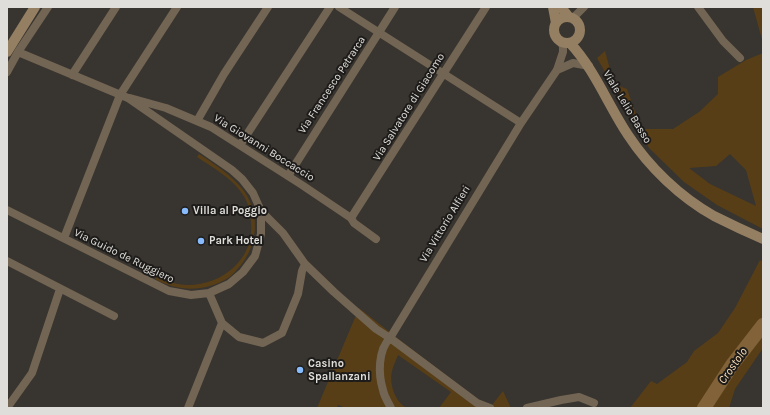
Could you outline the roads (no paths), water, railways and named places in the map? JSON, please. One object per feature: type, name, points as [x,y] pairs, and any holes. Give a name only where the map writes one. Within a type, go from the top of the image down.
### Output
[{"type":"main road","points":[[7,52],[35,7]]},
{"type":"main road","points":[[553,7],[556,23],[554,28],[555,34],[583,57],[589,66]]},
{"type":"main road","points":[[561,7],[580,26],[579,35],[583,57]]},
{"type":"main road","points":[[556,23],[562,18],[571,18]]},
{"type":"main road","points":[[566,42],[577,38],[579,35]]},
{"type":"main road","name":"Viale Lelio Basso","points":[[589,66],[628,136],[656,170],[683,195],[698,206],[714,216],[761,239]]},
{"type":"street","points":[[7,72],[18,52],[48,7]]},
{"type":"street","points":[[72,75],[116,7]]},
{"type":"street","points":[[64,238],[124,96],[177,7]]},
{"type":"street","points":[[197,121],[224,74],[268,7]]},
{"type":"street","points":[[240,145],[330,7]]},
{"type":"street","points":[[339,7],[520,123]]},
{"type":"street","name":"Via Francesco Petrarca","points":[[288,176],[395,7]]},
{"type":"street","name":"Via Salvatore di Giacomo","points":[[351,218],[486,7]]},
{"type":"street","points":[[571,18],[584,7]]},
{"type":"street","points":[[698,7],[723,41],[740,58]]},
{"type":"street","name":"Via Vittorio Alfieri","points":[[391,408],[383,390],[379,364],[385,343],[390,338],[520,123],[559,68],[563,46],[566,42]]},
{"type":"street","name":"Via Giovanni Boccaccio","points":[[18,52],[124,96],[166,108],[211,127],[351,218],[354,223],[376,239]]},
{"type":"street","points":[[559,68],[573,63],[589,66]]},
{"type":"street","name":"Via Guido de Ruggiero","points":[[7,210],[169,291],[191,295],[209,293],[238,278],[250,263],[259,244],[261,234],[261,211],[253,193],[232,170],[124,96]]},
{"type":"street","points":[[261,211],[283,233],[305,264],[376,329],[477,403],[490,408]]},
{"type":"street","points":[[7,261],[114,316]]},
{"type":"street","points":[[209,293],[222,323],[239,337],[263,343],[282,333],[298,294],[302,271],[305,264]]},
{"type":"street","points":[[7,408],[32,373],[60,289]]},
{"type":"street","points":[[188,408],[222,323]]},
{"type":"street","points":[[527,408],[578,397],[594,403]]},
{"type":"waterway","name":"Crostolo","points":[[704,408],[732,365],[763,325]]},
{"type":"place","name":"Villa al Poggio","points":[[185,211]]},
{"type":"place","name":"Park Hotel","points":[[201,241]]},
{"type":"place","name":"Casino Spallanzani","points":[[300,370]]}]
